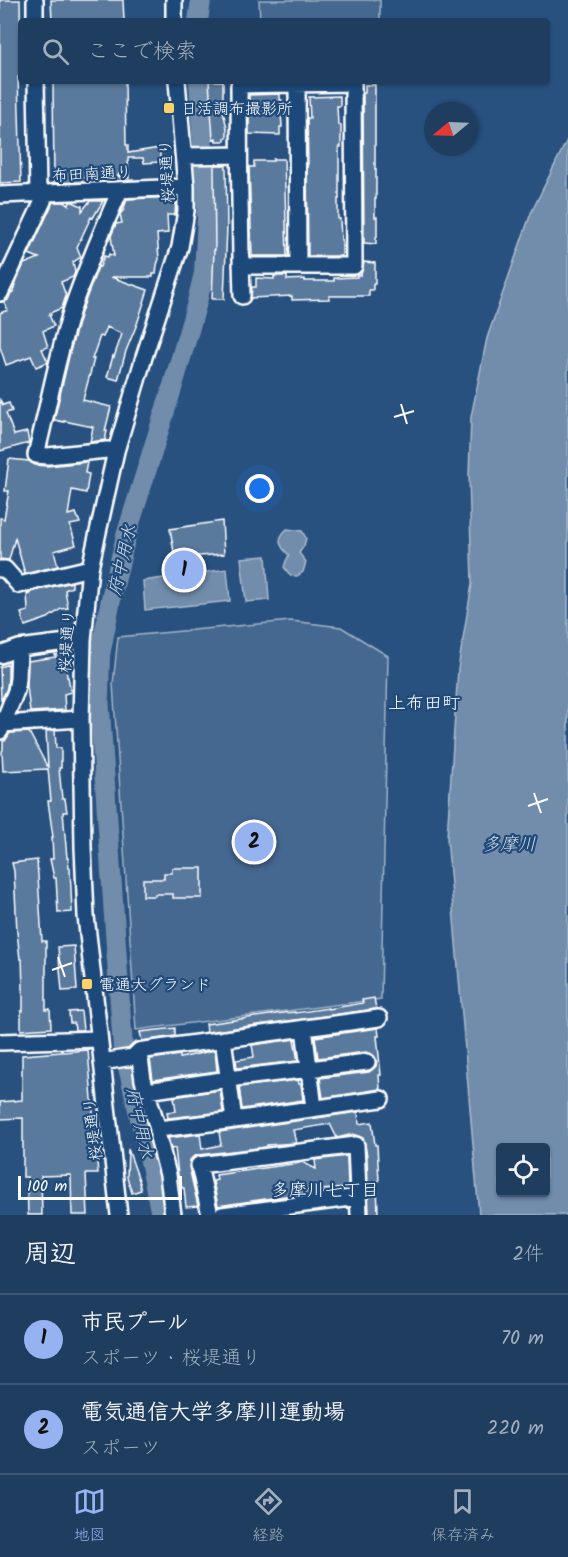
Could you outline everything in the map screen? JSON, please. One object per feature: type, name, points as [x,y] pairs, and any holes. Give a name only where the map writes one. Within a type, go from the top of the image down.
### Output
[{"type":"street","points":[[34,0],[35,18]]},
{"type":"street","points":[[174,0],[174,18]]},
{"type":"street","points":[[0,293],[43,201],[36,84]]},
{"type":"street","name":"桜堤通り","points":[[119,1215],[86,916],[81,719],[83,639],[90,568],[116,451],[180,247],[186,212],[189,156],[177,84]]},
{"type":"street","points":[[242,296],[238,85],[297,84],[298,266]]},
{"type":"street","points":[[241,266],[354,266],[353,84]]},
{"type":"street","points":[[189,156],[239,155]]},
{"type":"street","name":"布田南通り","points":[[0,195],[186,187]]},
{"type":"street","points":[[116,451],[36,455],[72,309],[90,259],[120,190]]},
{"type":"street","points":[[0,569],[5,570],[19,585],[90,568]]},
{"type":"street","points":[[0,655],[19,648],[83,639]]},
{"type":"street","points":[[19,648],[16,691],[1,728],[81,719]]},
{"type":"street","points":[[102,1062],[133,1056],[139,1051],[379,1018]]},
{"type":"street","points":[[304,1028],[314,1108]]},
{"type":"street","points":[[0,1042],[99,1039]]},
{"type":"street","points":[[223,1039],[234,1120]]},
{"type":"street","points":[[139,1051],[143,1080],[158,1129],[168,1175],[173,1215]]},
{"type":"street","points":[[147,1091],[367,1062]]},
{"type":"street","points":[[158,1129],[381,1099]]},
{"type":"street","points":[[210,1215],[199,1165],[356,1145],[359,1215]]},
{"type":"street","points":[[222,1215],[358,1197]]},
{"type":"shaded area","points":[[259,0],[380,0],[380,18],[260,18]]},
{"type":"shaded area","points":[[291,621],[341,627],[388,656],[381,999],[136,1030],[113,684],[118,637]]},
{"type":"water","name":"多摩川","points":[[568,138],[568,1215],[479,1215],[447,837],[458,669],[472,584],[469,476],[471,417],[487,338],[531,213]]},
{"type":"water","points":[[287,529],[302,531],[306,538],[299,553],[306,562],[303,572],[297,576],[290,575],[284,567],[289,555],[283,549],[280,539]]},
{"type":"water","points":[[266,556],[269,600],[246,602],[241,558]]},
{"type":"water","points":[[227,569],[230,601],[145,610],[143,581]]},
{"type":"building","points":[[0,0],[20,0],[18,84],[21,182],[0,183]]},
{"type":"building","points":[[51,0],[123,0],[124,18],[52,18]]},
{"type":"building","points":[[53,84],[125,84],[128,153],[160,148],[160,162],[144,163],[143,158],[128,158],[129,178],[120,178],[119,174],[117,178],[82,178],[82,182],[54,183]]},
{"type":"building","points":[[209,84],[223,84],[223,111],[227,138],[225,141],[213,139]]},
{"type":"building","points":[[365,85],[375,85],[376,244],[364,243],[363,93],[365,93]]},
{"type":"building","points":[[280,94],[283,112],[281,112],[280,135],[249,134],[249,95]]},
{"type":"building","points":[[340,96],[340,106],[337,106],[338,125],[341,125],[338,219],[340,219],[342,256],[308,256],[307,118],[310,118],[309,97]]},
{"type":"building","points":[[273,159],[284,159],[287,256],[252,256],[249,167],[254,167],[254,161],[273,161]]},
{"type":"building","points":[[226,165],[227,227],[224,299],[212,299],[215,250],[214,166]]},
{"type":"building","points":[[176,197],[175,215],[167,215],[168,233],[157,234],[159,259],[156,274],[153,274],[153,277],[111,277],[148,290],[118,380],[107,377],[122,334],[107,327],[103,337],[100,336],[92,359],[94,359],[83,400],[111,407],[105,440],[90,442],[93,427],[54,420],[81,312],[104,256],[108,257],[109,254],[114,256],[111,236],[116,224],[122,223],[120,214],[127,199]]},
{"type":"building","points":[[90,201],[103,201],[93,218],[91,217],[77,247],[81,257],[73,262],[75,272],[73,277],[61,282],[66,296],[62,308],[49,315],[54,326],[43,331],[48,347],[42,349],[48,362],[36,367],[31,356],[6,365],[0,347],[0,313],[8,310],[4,302],[13,292],[24,264],[39,258],[29,254],[53,202],[64,202],[69,205],[73,202],[82,206],[82,211]]},
{"type":"building","points":[[364,262],[375,263],[375,284],[373,284],[373,290],[369,290],[369,296],[329,296],[329,299],[292,300],[292,296],[251,298],[252,287],[256,287],[256,278],[274,279],[274,276],[287,276],[287,280],[334,281],[334,278],[361,275]]},
{"type":"building","points":[[0,400],[3,405],[9,403],[12,411],[6,413],[14,435],[27,432],[29,443],[0,451]]},
{"type":"building","points":[[9,459],[47,466],[87,462],[85,473],[89,474],[86,493],[72,490],[68,515],[76,513],[80,523],[70,525],[76,545],[54,551],[58,566],[25,574],[15,538],[9,560],[0,559],[0,518],[4,519],[9,491],[5,491]]},
{"type":"building","points":[[222,521],[224,554],[175,558],[170,529]]},
{"type":"building","points":[[72,582],[72,587],[65,590],[68,608],[25,626],[21,613],[28,611],[27,593]]},
{"type":"building","points":[[65,654],[71,692],[64,694],[65,710],[30,712],[27,686],[28,661]]},
{"type":"building","points":[[8,664],[7,688],[1,701],[0,667]]},
{"type":"building","points":[[55,730],[56,748],[61,748],[61,768],[59,768],[62,799],[65,799],[67,812],[63,812],[70,868],[72,912],[58,913],[56,878],[54,878],[50,859],[53,859],[53,837],[48,801],[51,801],[48,769],[3,771],[2,751],[3,741],[10,733],[29,732],[48,768],[46,731]]},
{"type":"building","points":[[37,860],[42,941],[46,941],[46,1010],[50,1009],[51,1028],[21,1030],[22,959],[20,959],[17,932],[12,863]]},
{"type":"building","points":[[172,868],[202,868],[202,898],[173,898],[173,894],[143,896],[143,879],[164,879],[164,873],[172,873]]},
{"type":"building","points":[[74,946],[77,990],[62,991],[58,947]]},
{"type":"building","points":[[374,998],[376,1009],[207,1032],[206,1024],[328,1009],[363,1003],[362,1000]]},
{"type":"building","points":[[81,1011],[83,1030],[75,1030],[74,1023],[70,1023],[69,1012]]},
{"type":"building","points":[[175,1028],[175,1036],[142,1041],[140,1032]]},
{"type":"building","points":[[378,1028],[380,1089],[323,1098],[320,1078],[369,1072],[376,1066],[377,1061],[374,1056],[366,1052],[318,1058],[315,1037]]},
{"type":"building","points":[[294,1039],[298,1061],[237,1068],[236,1060],[254,1057],[252,1045]]},
{"type":"building","points":[[88,1050],[98,1174],[86,1174],[88,1215],[72,1215],[71,1175],[41,1176],[42,1215],[28,1215],[27,1177],[23,1177],[23,1118],[0,1119],[0,1102],[22,1100],[22,1055]]},
{"type":"building","points":[[215,1050],[217,1071],[153,1080],[150,1059],[180,1055],[180,1058]]},
{"type":"building","points":[[298,1080],[301,1084],[303,1100],[242,1109],[239,1087]]},
{"type":"building","points":[[220,1090],[223,1112],[168,1118],[167,1112],[176,1111],[174,1097]]},
{"type":"building","points":[[358,1112],[359,1124],[372,1122],[375,1145],[377,1145],[378,1215],[369,1215],[367,1156],[363,1138],[353,1134],[337,1138],[330,1124],[293,1130],[296,1143],[267,1145],[267,1147],[193,1157],[189,1167],[198,1206],[186,1207],[184,1188],[182,1188],[178,1175],[175,1148],[171,1149],[168,1138],[200,1134],[202,1149],[221,1145],[219,1132]]},
{"type":"building","points":[[128,1149],[141,1190],[132,1193],[127,1177]]},
{"type":"building","points":[[347,1156],[348,1188],[305,1191],[305,1193],[218,1206],[213,1181],[217,1180],[216,1175],[302,1162],[316,1169],[315,1160]]},
{"type":"waterway","name":"府中用水","points":[[198,18],[201,0]]},
{"type":"waterway","name":"府中用水","points":[[123,1048],[99,696],[100,655],[126,536],[174,382],[204,273],[207,218],[199,84]]},
{"type":"waterway","name":"府中用水","points":[[128,1067],[161,1215]]},
{"type":"place","name":"日活調布撮影所","points":[[169,108]]},
{"type":"place","name":"市民プール","points":[[184,570]]},
{"type":"place","name":"電気通信大学多摩川運動場","points":[[254,842]]},
{"type":"place","name":"電通大グランド","points":[[87,984]]},
{"type":"district","name":"上布田町","points":[[424,703]]},
{"type":"district","name":"多摩川七丁目","points":[[325,1190]]}]
